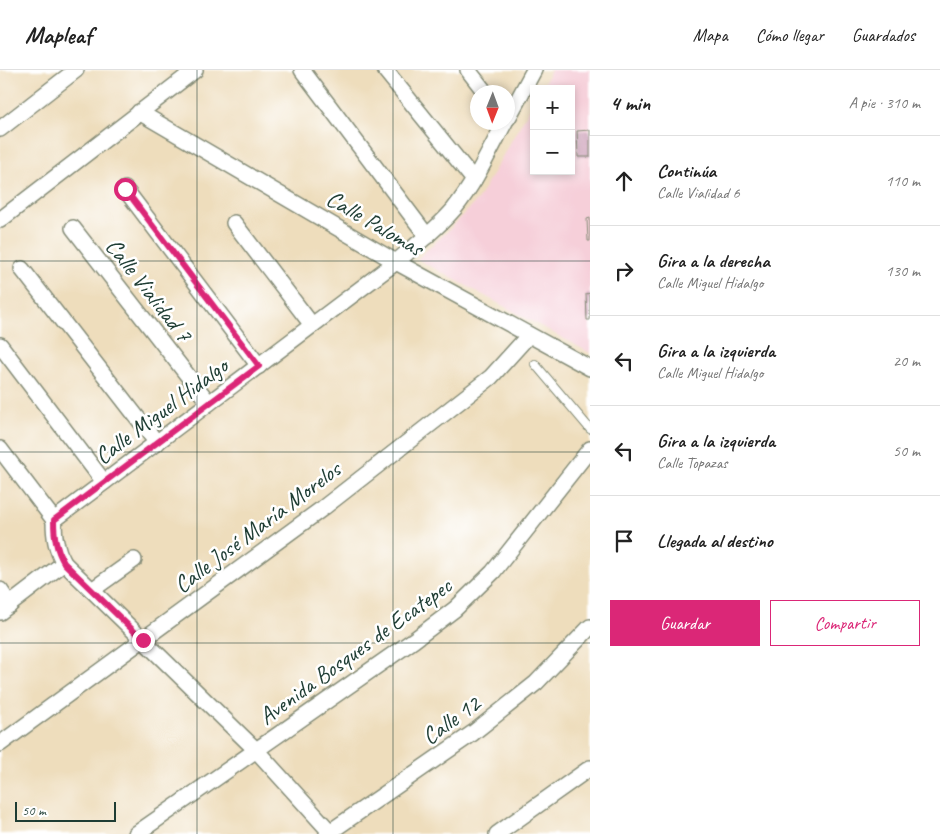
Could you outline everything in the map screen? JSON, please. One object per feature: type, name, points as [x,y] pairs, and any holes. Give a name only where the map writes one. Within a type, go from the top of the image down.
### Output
[{"type":"street","points":[[0,129],[76,70]]},
{"type":"street","points":[[0,220],[195,70]]},
{"type":"street","points":[[302,70],[427,236]]},
{"type":"street","points":[[384,70],[474,180]]},
{"type":"street","points":[[468,70],[480,85]]},
{"type":"street","points":[[515,105],[534,70]]},
{"type":"street","name":"Calle Palomas","points":[[140,112],[396,262],[590,368]]},
{"type":"street","name":"Calle Miguel Hidalgo","points":[[54,520],[396,262],[427,236],[453,210],[474,180],[501,130]]},
{"type":"street","points":[[125,189],[259,366]]},
{"type":"street","points":[[234,223],[312,325]]},
{"type":"street","name":"Calle Vialidad 7","points":[[73,228],[209,404]]},
{"type":"street","points":[[22,269],[157,443]]},
{"type":"street","name":"Calle José María Morelos","points":[[0,744],[323,508],[491,377],[530,335]]},
{"type":"street","points":[[0,346],[104,482]]},
{"type":"street","points":[[0,449],[54,520],[54,538],[57,551],[64,563],[256,750],[330,833]]},
{"type":"street","name":"Avenida Bosques de Ecatepec","points":[[136,834],[414,640],[455,609],[493,572],[590,449]]},
{"type":"street","points":[[92,590],[134,560]]},
{"type":"street","points":[[0,590],[5,608],[64,563]]},
{"type":"street","name":"Calle 12","points":[[330,833],[474,733],[536,683],[590,627]]},
{"type":"street","points":[[497,834],[590,768]]},
{"type":"lane","points":[[535,364],[590,429]]},
{"type":"shaded area","points":[[551,70],[590,70],[590,353],[417,259],[450,229],[478,199],[530,108],[530,175],[575,175],[575,85],[543,85]]},
{"type":"building","points":[[590,130],[590,157],[578,157],[577,131]]},
{"type":"building","points":[[590,218],[590,241],[588,241],[587,219]]},
{"type":"building","points":[[590,293],[590,320],[587,320],[586,294]]},
{"type":"route","points":[[125,189],[259,366],[54,520],[54,538],[57,551],[64,563],[143,640]]}]
